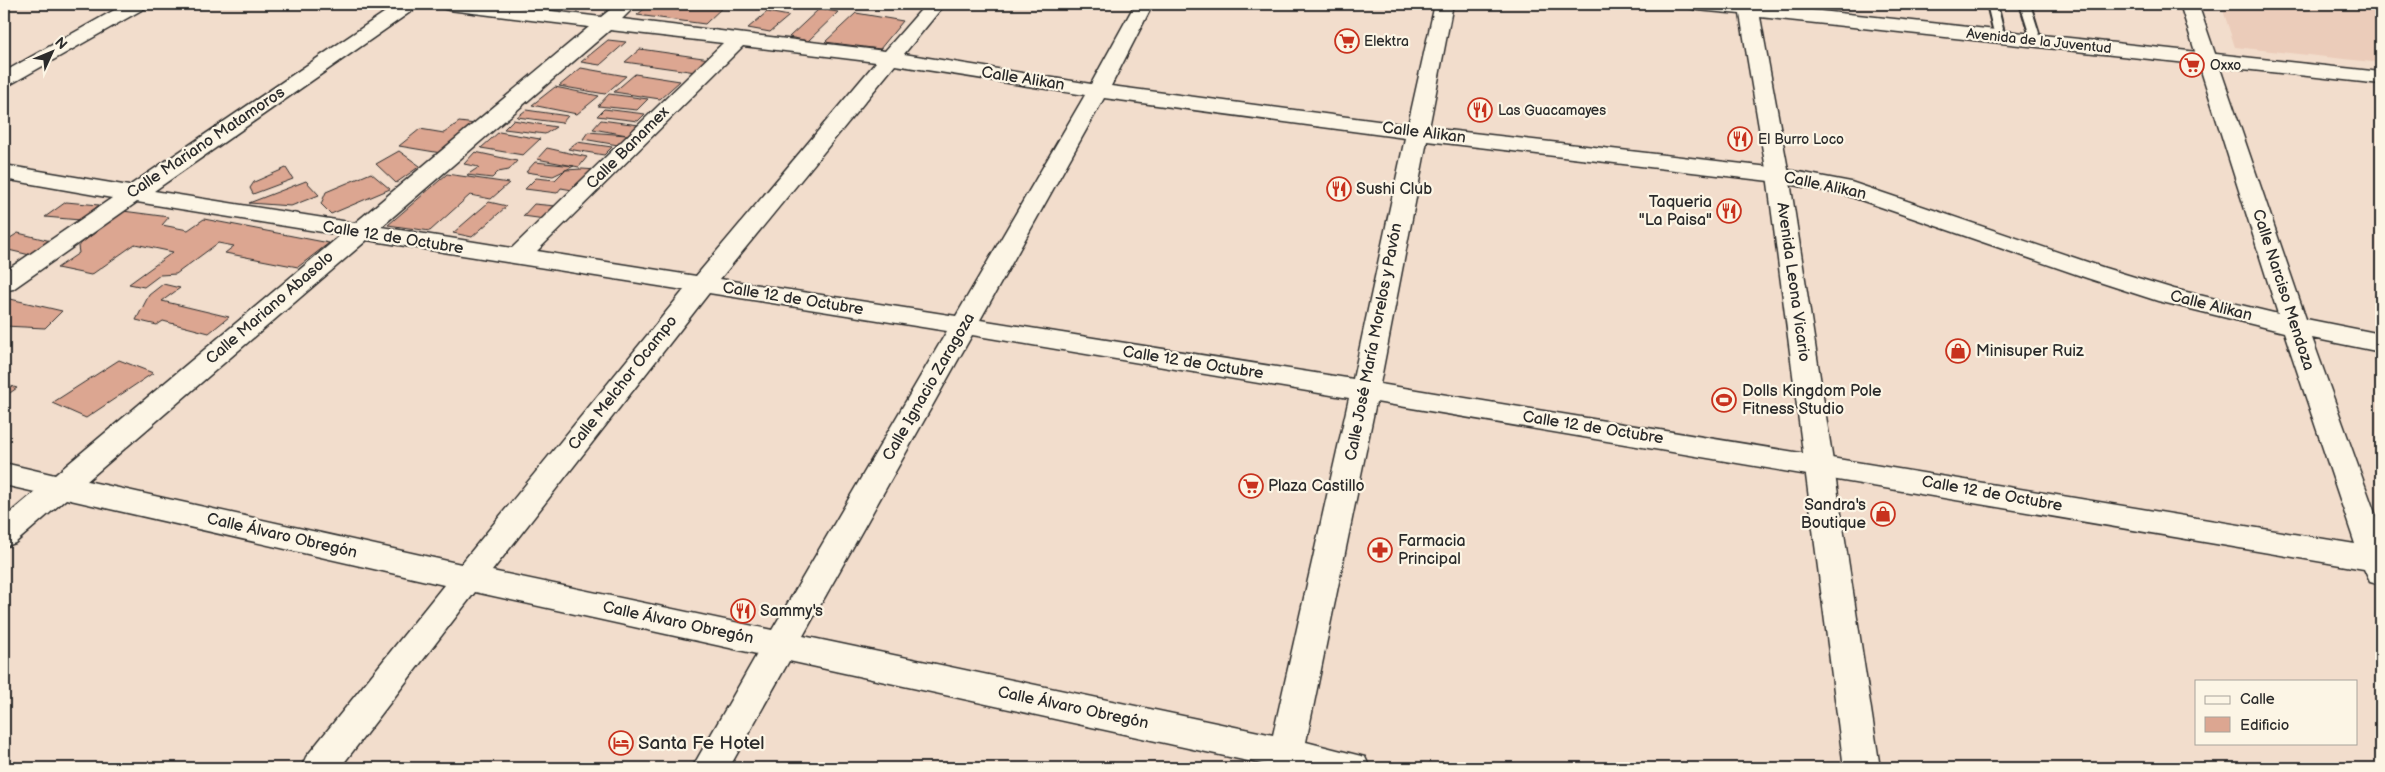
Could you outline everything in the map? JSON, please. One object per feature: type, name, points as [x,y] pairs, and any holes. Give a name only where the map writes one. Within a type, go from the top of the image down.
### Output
[{"type":"street","points":[[4,80],[138,4]]},
{"type":"street","name":"Calle Mariano Matamoros","points":[[4,283],[130,194],[409,4]]},
{"type":"street","name":"Calle Alikan","points":[[449,4],[739,38],[890,58],[1098,91],[1778,176],[1851,189],[2096,273],[2167,295],[2295,326],[2381,343]]},
{"type":"street","name":"Calle Mariano Abasolo","points":[[4,535],[628,4]]},
{"type":"street","name":"Calle Melchor Ocampo","points":[[319,768],[467,578],[702,284],[936,4]]},
{"type":"street","name":"Calle Ignacio Zaragoza","points":[[710,768],[1098,91],[1144,4]]},
{"type":"street","name":"Calle José María Morelos y Pavón","points":[[1284,761],[1365,392],[1416,132],[1444,4]]},
{"type":"street","name":"Avenida de la Juventud","points":[[1697,4],[1756,6],[2034,33],[2381,78]]},
{"type":"street","name":"Calle Narciso Mendoza","points":[[2189,4],[2295,326],[2379,564]]},
{"type":"street","name":"Avenida de la Juventud","points":[[1756,6],[2207,55],[2381,70]]},
{"type":"street","name":"Avenida Leona Vicario","points":[[1756,6],[1778,176],[1862,768]]},
{"type":"street","name":"Calle Banamex","points":[[517,257],[739,38]]},
{"type":"street","name":"Calle 12 de Octubre","points":[[4,172],[358,232],[702,284],[1819,464],[2379,564]]},
{"type":"street","name":"Calle Álvaro Obregón","points":[[4,474],[467,578],[782,645],[1284,761],[1352,768]]},
{"type":"lane","points":[[1992,4],[1998,30]]},
{"type":"lane","points":[[2025,4],[2034,33]]},
{"type":"shaded area","points":[[2221,4],[2381,4],[2381,63],[2235,47]]},
{"type":"building","points":[[650,4],[726,4],[705,24],[637,15]]},
{"type":"building","points":[[819,9],[838,12],[808,41],[789,37]]},
{"type":"building","points":[[767,12],[789,16],[770,32],[748,28]]},
{"type":"building","points":[[856,13],[903,21],[880,49],[825,42]]},
{"type":"building","points":[[608,40],[626,42],[600,65],[581,62]]},
{"type":"building","points":[[640,49],[710,59],[696,72],[625,62]]},
{"type":"building","points":[[581,68],[626,76],[605,94],[559,86]]},
{"type":"building","points":[[635,74],[680,81],[660,99],[614,92]]},
{"type":"building","points":[[555,87],[599,96],[577,114],[532,105]]},
{"type":"building","points":[[609,94],[648,99],[637,110],[598,106]]},
{"type":"building","points":[[604,109],[645,114],[638,121],[597,116]]},
{"type":"building","points":[[526,110],[568,116],[562,123],[517,117]]},
{"type":"building","points":[[513,120],[556,127],[545,134],[504,129]]},
{"type":"building","points":[[601,120],[639,125],[627,135],[593,129]]},
{"type":"building","points":[[459,122],[476,124],[441,153],[399,146],[420,129],[444,133]]},
{"type":"building","points":[[499,132],[540,139],[523,155],[481,148]]},
{"type":"building","points":[[588,132],[627,135],[618,145],[583,139]]},
{"type":"building","points":[[577,142],[612,147],[604,155],[568,149]]},
{"type":"building","points":[[547,148],[587,157],[579,167],[537,159]]},
{"type":"building","points":[[399,151],[420,166],[396,183],[376,164]]},
{"type":"building","points":[[475,152],[517,161],[509,170],[498,172],[492,178],[467,175],[479,167],[464,164]]},
{"type":"building","points":[[535,162],[574,166],[553,176],[526,172]]},
{"type":"building","points":[[286,168],[293,179],[253,194],[250,188],[254,182]]},
{"type":"building","points":[[565,170],[597,170],[578,191],[561,188],[557,193],[525,189],[536,178],[555,180]]},
{"type":"building","points":[[371,173],[390,189],[331,214],[321,204],[326,192]]},
{"type":"building","points":[[447,174],[509,183],[491,199],[470,195],[430,231],[388,225]]},
{"type":"building","points":[[306,181],[319,195],[291,206],[249,203]]},
{"type":"building","points":[[66,202],[99,205],[80,220],[45,217]]},
{"type":"building","points":[[489,202],[507,206],[472,237],[453,233]]},
{"type":"building","points":[[534,204],[556,206],[545,219],[523,216]]},
{"type":"building","points":[[123,211],[169,217],[162,225],[188,230],[204,219],[329,243],[298,267],[225,253],[234,246],[218,243],[176,274],[160,275],[144,287],[129,284],[173,252],[135,244],[91,275],[57,268],[79,253],[78,246]]},
{"type":"building","points":[[18,233],[51,241],[30,255],[4,249],[4,242]]},
{"type":"building","points":[[163,284],[180,288],[162,301],[229,317],[209,333],[163,321],[157,325],[136,320],[149,295]]},
{"type":"building","points":[[6,298],[62,311],[45,328],[4,326],[4,300]]},
{"type":"building","points":[[119,360],[153,373],[86,418],[52,403]]},
{"type":"building","points":[[4,384],[17,388],[4,397]]},
{"type":"place","name":"Elektra","points":[[1347,41]]},
{"type":"place","name":"Oxxo","points":[[2192,65]]},
{"type":"place","name":"Las Guacamayes","points":[[1480,110]]},
{"type":"place","name":"El Burro Loco","points":[[1740,139]]},
{"type":"place","name":"Sushi Club","points":[[1339,189]]},
{"type":"place","name":"Taqueria \"La Paisa\"","points":[[1729,211]]},
{"type":"place","name":"Minisuper Ruiz","points":[[1958,351]]},
{"type":"place","name":"Dolls Kingdom Pole Fitness Studio","points":[[1724,400]]},
{"type":"place","name":"Plaza Castillo","points":[[1251,486]]},
{"type":"place","name":"Sandra's Boutique","points":[[1883,514]]},
{"type":"place","name":"Farmacia Principal","points":[[1380,550]]},
{"type":"place","name":"Sammy's","points":[[743,611]]},
{"type":"place","name":"Santa Fe Hotel","points":[[621,743]]}]
